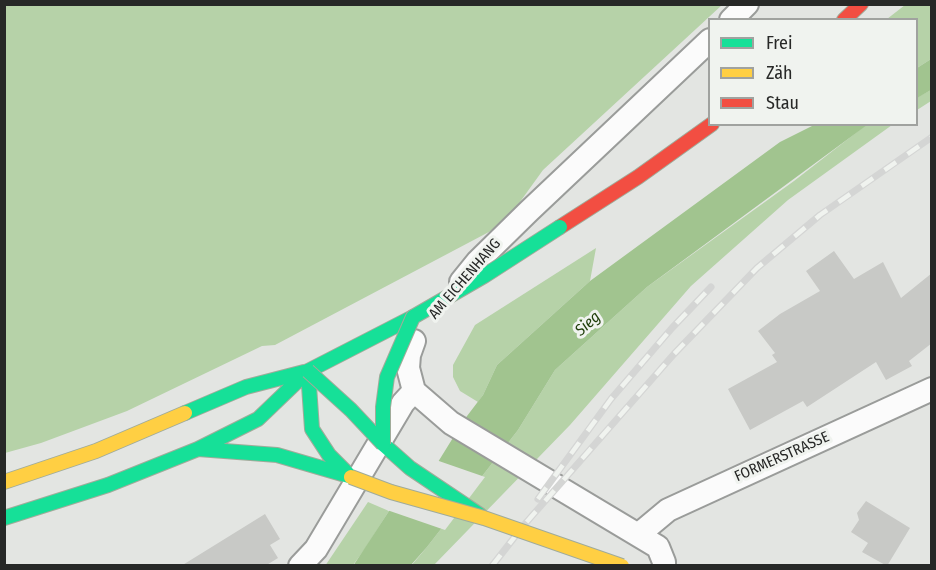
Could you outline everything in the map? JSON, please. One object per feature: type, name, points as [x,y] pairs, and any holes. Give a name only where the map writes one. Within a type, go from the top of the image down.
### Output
[{"type":"main road","points":[[846,18],[861,4]]},
{"type":"main road","points":[[4,482],[96,451],[246,387],[308,371],[413,317],[560,228],[638,177],[709,126]]},
{"type":"main road","points":[[383,444],[383,407],[387,377],[413,317]]},
{"type":"main road","points":[[308,371],[410,468],[484,518]]},
{"type":"main road","points":[[4,518],[108,485],[198,448],[258,418],[308,371]]},
{"type":"main road","points":[[308,371],[312,429],[329,454],[351,477]]},
{"type":"main road","points":[[198,448],[277,455],[351,477],[391,492],[484,518],[622,566]]},
{"type":"street","points":[[733,18],[747,4]]},
{"type":"street","name":"AM EICHENHANG","points":[[414,391],[408,368],[408,355],[413,343],[420,331],[478,261],[708,42]]},
{"type":"street","name":"FORMERSTRASSE","points":[[639,536],[668,510],[932,389]]},
{"type":"street","points":[[300,566],[316,549],[403,403],[414,391],[451,423],[658,548],[664,566]]},
{"type":"shaded area","points":[[5,5],[722,5],[543,170],[504,224],[275,345],[262,346],[127,411],[41,443],[5,453]]},
{"type":"shaded area","points":[[905,5],[931,5],[931,59],[918,67],[918,18],[888,18]]},
{"type":"shaded area","points":[[931,90],[931,101],[918,109],[918,97]]},
{"type":"shaded area","points":[[865,126],[891,126],[788,200],[691,286],[570,425],[434,565],[411,566],[518,430],[555,370],[647,287],[794,181]]},
{"type":"shaded area","points":[[596,248],[590,281],[497,365],[478,402],[460,391],[453,377],[453,365],[475,325]]},
{"type":"shaded area","points":[[368,502],[389,511],[364,550],[353,565],[325,566]]},
{"type":"water","points":[[931,59],[931,90],[918,97],[918,67]]},
{"type":"water","name":"Sieg","points":[[812,126],[866,126],[647,287],[555,370],[518,430],[411,565],[353,566],[389,511],[438,462],[464,420],[483,395],[497,365],[590,281],[780,142]]},
{"type":"pier","points":[[436,460],[485,477],[445,530],[387,510]]},
{"type":"building","points":[[834,251],[854,279],[883,262],[901,298],[932,273],[932,343],[909,361],[912,366],[886,380],[876,362],[807,407],[803,401],[750,430],[728,389],[777,362],[772,355],[775,353],[758,331],[780,314],[820,291],[806,271]]},
{"type":"building","points":[[866,501],[910,528],[887,566],[862,552],[868,543],[851,532],[859,520],[857,513]]},
{"type":"building","points":[[265,514],[280,539],[270,545],[278,558],[265,566],[181,566]]},
{"type":"railway","points":[[492,566],[524,525],[674,354],[757,268],[820,215],[932,137]]},
{"type":"railway","points":[[538,499],[611,399],[711,287]]},
{"type":"traffic: fast","points":[[383,444],[383,407],[387,377],[413,317],[484,276],[560,227]]},
{"type":"traffic: fast","points":[[351,477],[329,455],[312,429],[308,371],[413,317]]},
{"type":"traffic: fast","points":[[4,518],[108,485],[198,449],[258,419],[308,371]]},
{"type":"traffic: fast","points":[[308,371],[351,410],[383,444]]},
{"type":"traffic: fast","points":[[185,413],[246,387],[304,372]]},
{"type":"traffic: fast","points":[[383,444],[410,468],[480,515]]},
{"type":"traffic: fast","points":[[198,449],[277,455],[349,476]]},
{"type":"traffic: slow","points":[[4,482],[96,451],[185,413]]},
{"type":"traffic: slow","points":[[351,477],[391,492],[484,518],[622,566]]},
{"type":"traffic: jam","points":[[846,18],[861,4]]},
{"type":"traffic: jam","points":[[560,227],[638,177],[709,126]]}]
